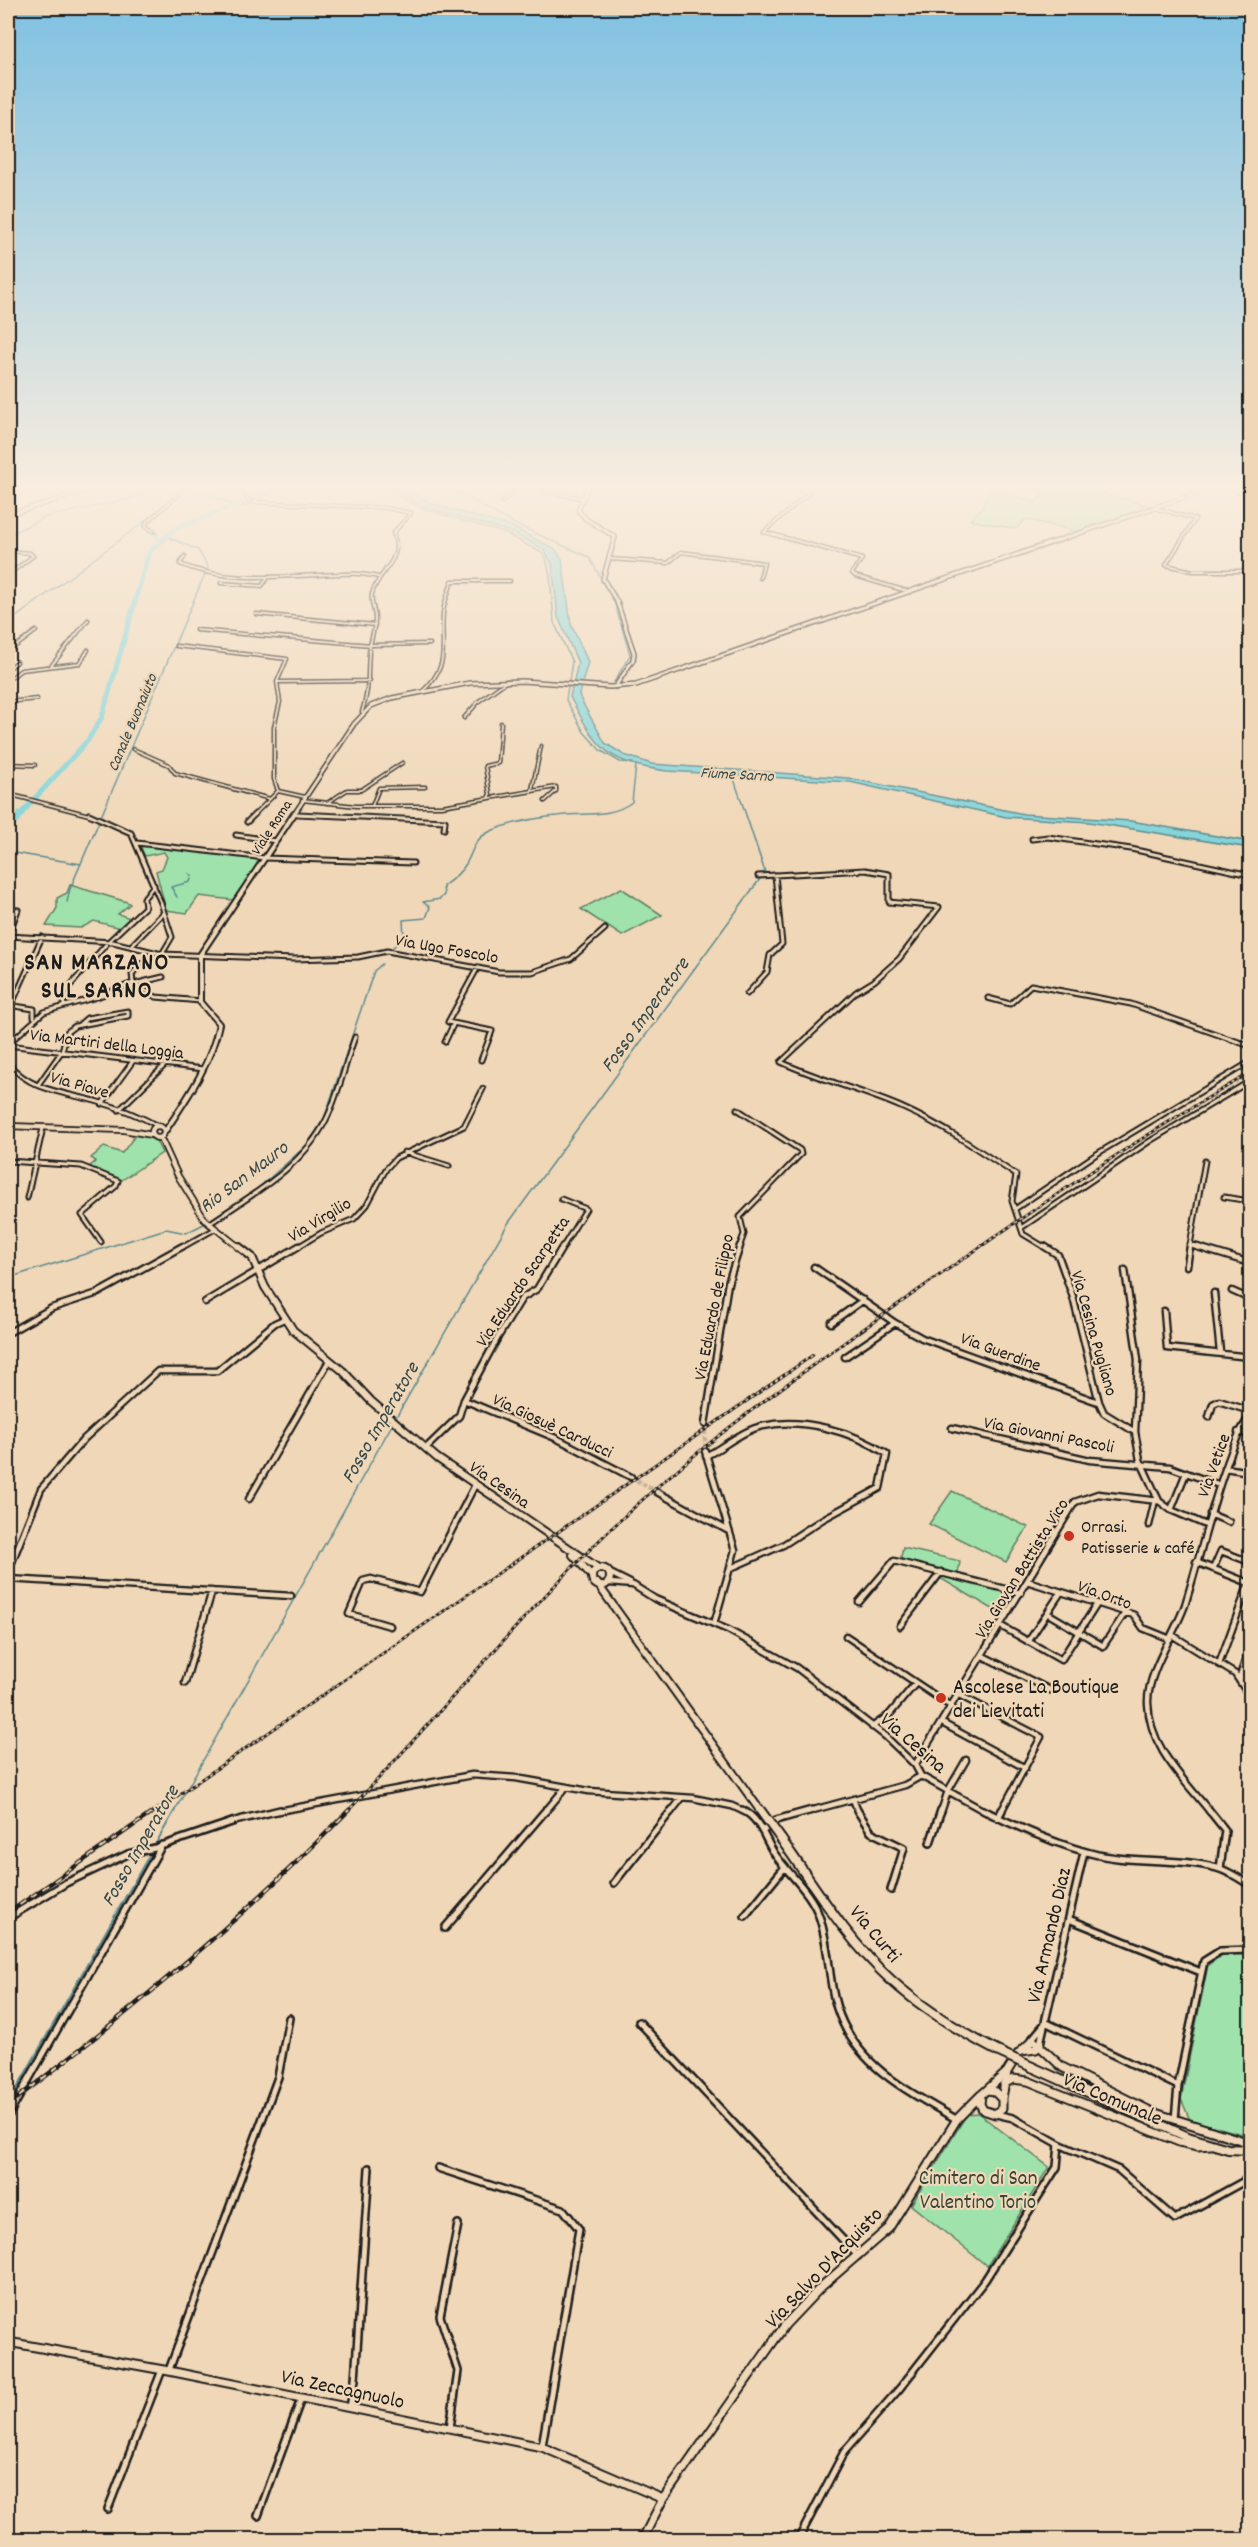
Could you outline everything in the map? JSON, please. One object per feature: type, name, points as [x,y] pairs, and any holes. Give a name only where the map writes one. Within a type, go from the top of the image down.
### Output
[{"type":"main road","points":[[8,1126],[159,1132]]},
{"type":"main road","name":"Via Cesina","points":[[159,1132],[178,1176],[207,1222],[252,1257],[265,1287],[284,1319],[299,1336],[343,1371],[371,1401],[425,1449],[565,1548],[597,1568],[610,1573]]},
{"type":"main road","points":[[565,1548],[597,1583]]},
{"type":"main road","points":[[591,1575],[597,1568]]},
{"type":"main road","points":[[608,1598],[610,1573]]},
{"type":"main road","name":"Via Cesina","points":[[597,1583],[608,1584]]},
{"type":"main road","name":"Via Curti","points":[[597,1583],[781,1839],[872,1960],[889,1977],[947,2025],[997,2051],[1211,2145],[1251,2150]]},
{"type":"street","points":[[362,712],[370,681],[371,645],[375,625],[372,603]]},
{"type":"street","points":[[422,692],[435,681],[443,669],[443,613],[446,603]]},
{"type":"street","points":[[615,687],[634,655],[617,603]]},
{"type":"street","points":[[362,712],[392,698],[470,683],[507,681],[615,687],[636,686],[878,603]]},
{"type":"street","points":[[256,614],[375,625]]},
{"type":"street","points":[[51,666],[88,620]]},
{"type":"street","points":[[196,630],[371,645],[430,644]]},
{"type":"street","points":[[8,652],[36,631]]},
{"type":"street","points":[[176,646],[287,659],[277,682],[280,702],[274,727],[274,779],[278,791]]},
{"type":"street","points":[[8,680],[21,670],[80,663],[88,650]]},
{"type":"street","points":[[8,669],[16,662]]},
{"type":"street","points":[[277,682],[370,681]]},
{"type":"street","points":[[464,718],[479,701],[507,681]]},
{"type":"street","points":[[8,702],[37,699]]},
{"type":"street","name":"Viale Roma","points":[[200,956],[292,814],[362,712]]},
{"type":"street","points":[[488,799],[490,794],[485,766],[498,763],[501,723]]},
{"type":"street","points":[[532,790],[541,746]]},
{"type":"street","points":[[133,749],[169,765],[175,773],[270,799]]},
{"type":"street","points":[[326,803],[347,790],[361,790],[402,763]]},
{"type":"street","points":[[8,764],[35,765]]},
{"type":"street","points":[[372,806],[378,788],[424,787]]},
{"type":"street","points":[[278,791],[326,803],[372,806],[442,806],[556,787],[556,791],[545,801]]},
{"type":"street","points":[[247,822],[278,791]]},
{"type":"street","points":[[8,794],[38,800],[128,830],[137,843],[172,938],[162,954],[136,968],[132,974],[135,983],[156,997],[200,1001]]},
{"type":"street","points":[[292,814],[445,821],[444,829]]},
{"type":"street","points":[[236,835],[276,841]]},
{"type":"street","points":[[1032,839],[1048,837],[1131,849],[1251,875]]},
{"type":"street","points":[[137,843],[265,858],[413,862]]},
{"type":"street","points":[[761,876],[865,870],[890,874],[889,902],[939,907],[899,959],[874,981],[856,992],[781,1062],[812,1076],[883,1099],[956,1135],[1016,1175],[1012,1201],[1021,1228],[1150,1141],[1251,1081]]},
{"type":"street","points":[[747,994],[767,972],[770,955],[782,944],[775,875]]},
{"type":"street","points":[[64,1006],[63,994],[109,941],[146,907],[144,898],[154,885]]},
{"type":"street","points":[[8,909],[18,910],[8,936]]},
{"type":"street","points":[[131,946],[163,914]]},
{"type":"street","name":"Via Ugo Foscolo","points":[[8,936],[109,941],[162,954],[200,956],[294,959],[358,957],[387,951],[500,972],[523,972],[553,967],[587,947],[605,929]]},
{"type":"street","points":[[34,1018],[34,1009],[9,1006],[42,937]]},
{"type":"street","points":[[159,1132],[171,1122],[213,1050],[219,1024],[200,1001],[200,956]]},
{"type":"street","points":[[478,967],[449,1020],[453,1025],[492,1031],[481,1060]]},
{"type":"street","points":[[8,1045],[34,1018],[50,1009],[163,976]]},
{"type":"street","points":[[988,998],[1010,1004],[1031,985],[1064,990],[1139,1006],[1251,1046]]},
{"type":"street","points":[[38,1086],[62,1051],[67,1032],[87,1018],[128,1011],[128,1016],[79,1025]]},
{"type":"street","points":[[445,1042],[453,1025]]},
{"type":"street","points":[[207,1222],[281,1173],[305,1152],[326,1120],[355,1037]]},
{"type":"street","name":"Via Martiri della Loggia","points":[[8,1045],[202,1069]]},
{"type":"street","points":[[102,1104],[132,1061]]},
{"type":"street","points":[[1015,1209],[1130,1133],[1251,1062]]},
{"type":"street","name":"Via Piave","points":[[8,1063],[22,1077],[38,1086],[119,1110],[150,1122],[159,1132]]},
{"type":"street","points":[[119,1110],[165,1065]]},
{"type":"street","name":"Via Virgilio","points":[[205,1302],[321,1233],[354,1219],[367,1205],[386,1169],[404,1152],[457,1131],[464,1126],[483,1089]]},
{"type":"street","name":"Via Eduardo de Filippo","points":[[705,1424],[728,1283],[744,1234],[740,1217],[801,1154],[800,1150],[737,1109]]},
{"type":"street","points":[[27,1198],[43,1128]]},
{"type":"street","points":[[404,1152],[449,1166]]},
{"type":"street","points":[[8,1161],[90,1168],[118,1180],[116,1186],[82,1215],[82,1219],[101,1242]]},
{"type":"street","points":[[1187,1266],[1205,1161]]},
{"type":"street","points":[[1224,1197],[1251,1201]]},
{"type":"street","name":"Via Eduardo Scarpetta","points":[[425,1449],[459,1416],[464,1400],[498,1336],[522,1298],[537,1289],[586,1209],[561,1199]]},
{"type":"street","name":"Via Cesina Pugliano","points":[[1021,1228],[1023,1234],[1030,1240],[1058,1255],[1073,1297],[1099,1402],[1104,1413],[1135,1432]]},
{"type":"street","points":[[8,1333],[52,1308],[98,1293],[215,1229]]},
{"type":"street","points":[[1190,1245],[1251,1263]]},
{"type":"street","name":"Via Guerdine","points":[[814,1267],[895,1323],[922,1338],[1099,1402]]},
{"type":"street","points":[[1125,1270],[1138,1360],[1135,1432],[1142,1464],[1157,1500],[1171,1510],[1206,1525]]},
{"type":"street","points":[[1232,1291],[1251,1299]]},
{"type":"street","points":[[1214,1293],[1220,1352]]},
{"type":"street","points":[[831,1323],[863,1300]]},
{"type":"street","points":[[1164,1311],[1167,1348],[1220,1352],[1251,1358]]},
{"type":"street","points":[[8,1572],[41,1489],[84,1439],[158,1371],[189,1373],[217,1371],[275,1323],[284,1319]]},
{"type":"street","points":[[845,1357],[895,1323]]},
{"type":"street","points":[[249,1499],[329,1361]]},
{"type":"street","name":"Via Giosuè Carducci","points":[[464,1400],[558,1439],[630,1477]]},
{"type":"street","points":[[1209,1417],[1213,1404],[1219,1401],[1251,1411]]},
{"type":"street","name":"Via Vetice","points":[[1220,1869],[1225,1830],[1162,1754],[1155,1738],[1148,1702],[1155,1674],[1184,1607],[1206,1525],[1225,1468],[1238,1432],[1251,1416]]},
{"type":"street","points":[[714,1624],[735,1550],[705,1454],[760,1426],[771,1425],[818,1428],[849,1435],[874,1444],[887,1454],[880,1488],[823,1519],[783,1545],[731,1568]]},
{"type":"street","name":"Via Giovanni Pascoli","points":[[952,1428],[1090,1460],[1170,1467],[1219,1485]]},
{"type":"street","points":[[1238,1432],[1251,1434]]},
{"type":"street","points":[[1225,1468],[1251,1472]]},
{"type":"street","points":[[1171,1510],[1186,1473]]},
{"type":"street","points":[[390,1626],[349,1614],[363,1581],[370,1579],[420,1592],[475,1485]]},
{"type":"street","points":[[657,1492],[728,1530]]},
{"type":"street","name":"Via Giovan Battista Vico","points":[[915,1765],[960,1695],[1071,1509],[1083,1497],[1098,1494],[1157,1500]]},
{"type":"street","points":[[1149,1525],[1157,1500]]},
{"type":"street","points":[[1210,1514],[1229,1522]]},
{"type":"street","points":[[1213,1569],[1221,1551],[1251,1562]]},
{"type":"street","points":[[859,1602],[894,1561],[1020,1593]]},
{"type":"street","points":[[1196,1562],[1250,1583],[1219,1664]]},
{"type":"street","points":[[900,1626],[941,1572]]},
{"type":"street","points":[[610,1573],[633,1585]]},
{"type":"street","points":[[8,1579],[291,1596]]},
{"type":"street","name":"Via Orto","points":[[1027,1581],[1134,1616],[1143,1628],[1171,1637],[1239,1678]]},
{"type":"street","name":"Via Cesina","points":[[608,1584],[633,1585],[655,1599],[714,1624],[797,1668],[872,1727],[915,1765],[921,1776],[1023,1830],[1084,1852],[1132,1860],[1192,1863],[1220,1869],[1251,1885]]},
{"type":"street","points":[[185,1683],[212,1591]]},
{"type":"street","points":[[1028,1642],[1061,1592]]},
{"type":"street","points":[[1000,1626],[1060,1660],[1097,1604]]},
{"type":"street","points":[[1047,1613],[1103,1646],[1125,1613]]},
{"type":"street","points":[[846,1636],[952,1707]]},
{"type":"street","points":[[1239,1678],[1251,1647]]},
{"type":"street","points":[[983,1656],[1050,1690]]},
{"type":"street","points":[[1239,1678],[1251,1680]]},
{"type":"street","points":[[1239,1678],[1251,1697]]},
{"type":"street","points":[[872,1727],[890,1715],[915,1684]]},
{"type":"street","points":[[960,1695],[1041,1737],[998,1818]]},
{"type":"street","points":[[942,1723],[1025,1768]]},
{"type":"street","points":[[930,1843],[948,1791],[966,1760]]},
{"type":"street","points":[[9,1916],[55,1889],[128,1854],[156,1847],[193,1831],[245,1818],[472,1775],[491,1775],[588,1791],[682,1798],[732,1806],[746,1812],[764,1830],[769,1844],[818,1912],[830,1987],[844,2029],[878,2070],[895,2084],[957,2120]]},
{"type":"street","points":[[764,1830],[776,1820],[905,1785],[921,1776]]},
{"type":"street","points":[[445,1928],[566,1786]]},
{"type":"street","points":[[614,1883],[682,1798]]},
{"type":"street","points":[[853,1799],[860,1820],[875,1837],[904,1848],[891,1890]]},
{"type":"street","points":[[8,2116],[156,1847]]},
{"type":"street","name":"Via Armando Diaz","points":[[1040,2044],[1071,1920],[1084,1852]]},
{"type":"street","points":[[746,1916],[785,1867]]},
{"type":"street","points":[[1071,1920],[1201,1972]]},
{"type":"street","points":[[1175,2120],[1178,2086],[1204,1961],[1211,1953],[1221,1949],[1251,1950]]},
{"type":"street","points":[[108,2509],[165,2370],[278,2077],[289,2018]]},
{"type":"street","points":[[639,2022],[859,2257]]},
{"type":"street","points":[[1044,2024],[1178,2086]]},
{"type":"street","name":"Via Armando Diaz","points":[[1007,2072],[1044,2024]]},
{"type":"street","points":[[1031,2040],[1040,2044],[1048,2056],[1074,2073],[1152,2112],[1251,2143]]},
{"type":"street","points":[[1022,2051],[1036,2049],[1040,2044]]},
{"type":"street","points":[[995,2114],[1002,2102],[1007,2072]]},
{"type":"street","points":[[984,2110],[980,2104],[981,2095],[1007,2072]]},
{"type":"street","name":"Via Comunale","points":[[1004,2084],[1013,2079],[1028,2081],[1179,2142],[1198,2146],[1211,2145]]},
{"type":"street","points":[[988,2090],[994,2091],[1012,2118]]},
{"type":"street","name":"Via Salvo D'Acquisto","points":[[642,2540],[663,2499],[786,2325],[821,2287],[859,2257],[889,2228],[957,2120],[981,2095]]},
{"type":"street","points":[[968,2108],[1012,2118],[1059,2144],[1119,2170],[1175,2219],[1251,2178]]},
{"type":"street","points":[[798,2540],[826,2482],[844,2452],[900,2388],[985,2280],[1057,2168],[1059,2144]]},
{"type":"street","points":[[350,2408],[355,2380],[369,2168]]},
{"type":"street","points":[[438,2168],[562,2209],[579,2229],[542,2447]]},
{"type":"street","points":[[450,2428],[458,2371],[440,2316],[458,2224]]},
{"type":"street","name":"Via Zeccagnuolo","points":[[8,2342],[165,2370],[542,2447],[663,2499]]},
{"type":"street","points":[[258,2516],[301,2398]]},
{"type":"green space","points":[[144,845],[261,860],[233,900],[199,896],[187,913],[166,910],[156,871],[162,869],[167,857],[164,852],[145,856],[141,848]]},
{"type":"green space","points":[[70,885],[127,902],[130,904],[118,914],[130,918],[120,928],[94,921],[81,928],[46,926],[57,908],[57,898],[67,893]]},
{"type":"green space","points":[[621,888],[662,915],[622,936],[581,909]]},
{"type":"green space","points":[[137,1133],[156,1141],[162,1153],[122,1180],[89,1167],[96,1161],[91,1158],[104,1147],[122,1153]]},
{"type":"green space","points":[[952,1491],[1028,1527],[1006,1562],[929,1524]]},
{"type":"green space","points":[[903,1548],[960,1561],[958,1574],[900,1561]]},
{"type":"green space","points":[[943,1574],[999,1588],[1013,1596],[1001,1614],[940,1578]]},
{"type":"green space","points":[[1224,1954],[1250,1955],[1250,2078],[1245,2085],[1250,2094],[1242,2134],[1190,2120],[1181,2099],[1208,1965]]},
{"type":"green space","name":"Cimitero di San Valentino Torio","points":[[978,2113],[1049,2167],[987,2266],[911,2205],[967,2114]]},
{"type":"water","name":"Fiume Sarno","points":[[556,603],[568,603],[571,624],[588,662],[579,694],[581,700],[605,743],[624,755],[652,764],[848,778],[1024,814],[1131,821],[1250,842],[1250,848],[1089,822],[1006,817],[850,782],[667,771],[630,763],[617,758],[596,741],[570,697],[578,663],[558,617]]},
{"type":"waterway","points":[[8,623],[35,603]]},
{"type":"waterway","points":[[19,816],[88,740],[102,717],[135,603]]},
{"type":"waterway","name":"Canale Buonaiuto","points":[[81,864],[193,603]]},
{"type":"waterway","points":[[552,603],[554,622],[572,662],[566,700],[584,732],[600,750],[620,762],[633,763]]},
{"type":"waterway","points":[[614,682],[630,655],[615,603]]},
{"type":"waterway","name":"Rio San Mauro","points":[[391,949],[404,937],[403,920],[426,918],[430,907],[423,902],[440,899],[444,895],[443,886],[464,867],[477,842],[484,835],[498,828],[526,820],[608,812],[624,807],[632,802],[636,765]]},
{"type":"waterway","name":"Fosso Imperatore","points":[[395,1419],[507,1225],[765,872],[733,776]]},
{"type":"waterway","points":[[8,828],[21,814]]},
{"type":"waterway","points":[[8,852],[81,864]]},
{"type":"waterway","name":"Canale Buonaiuto","points":[[67,902],[81,864]]},
{"type":"waterway","points":[[177,897],[171,887],[190,882],[192,876],[189,873]]},
{"type":"waterway","name":"Rio San Mauro","points":[[210,1220],[256,1190],[307,1145],[324,1119],[374,971],[382,964]]},
{"type":"waterway","name":"Rio San Mauro","points":[[8,1278],[166,1229],[186,1233],[206,1223]]},
{"type":"waterway","name":"Fosso Imperatore","points":[[174,1812],[393,1423]]},
{"type":"waterway","name":"Fosso Imperatore","points":[[155,1845],[175,1810]]},
{"type":"waterway","name":"Fosso Imperatore","points":[[8,2104],[151,1852]]},
{"type":"tunnel","points":[[705,1424],[705,1451]]},
{"type":"tunnel","points":[[631,1477],[657,1492]]},
{"type":"railway","points":[[347,1812],[578,1561],[681,1466],[789,1382],[986,1243],[1116,1155],[1250,1073]]},
{"type":"railway","points":[[154,1812],[813,1355]]},
{"type":"railway","points":[[8,1913],[156,1810]]},
{"type":"railway","points":[[8,2105],[97,2036],[227,1927],[347,1812]]},
{"type":"place","name":"Orrasi. Patisserie & café","points":[[1069,1536]]},
{"type":"place","name":"Ascolese La Boutique dei Lievitati","points":[[941,1698]]},
{"type":"district","name":"SAN MARZANO SUL SARNO","points":[[97,975]]}]
